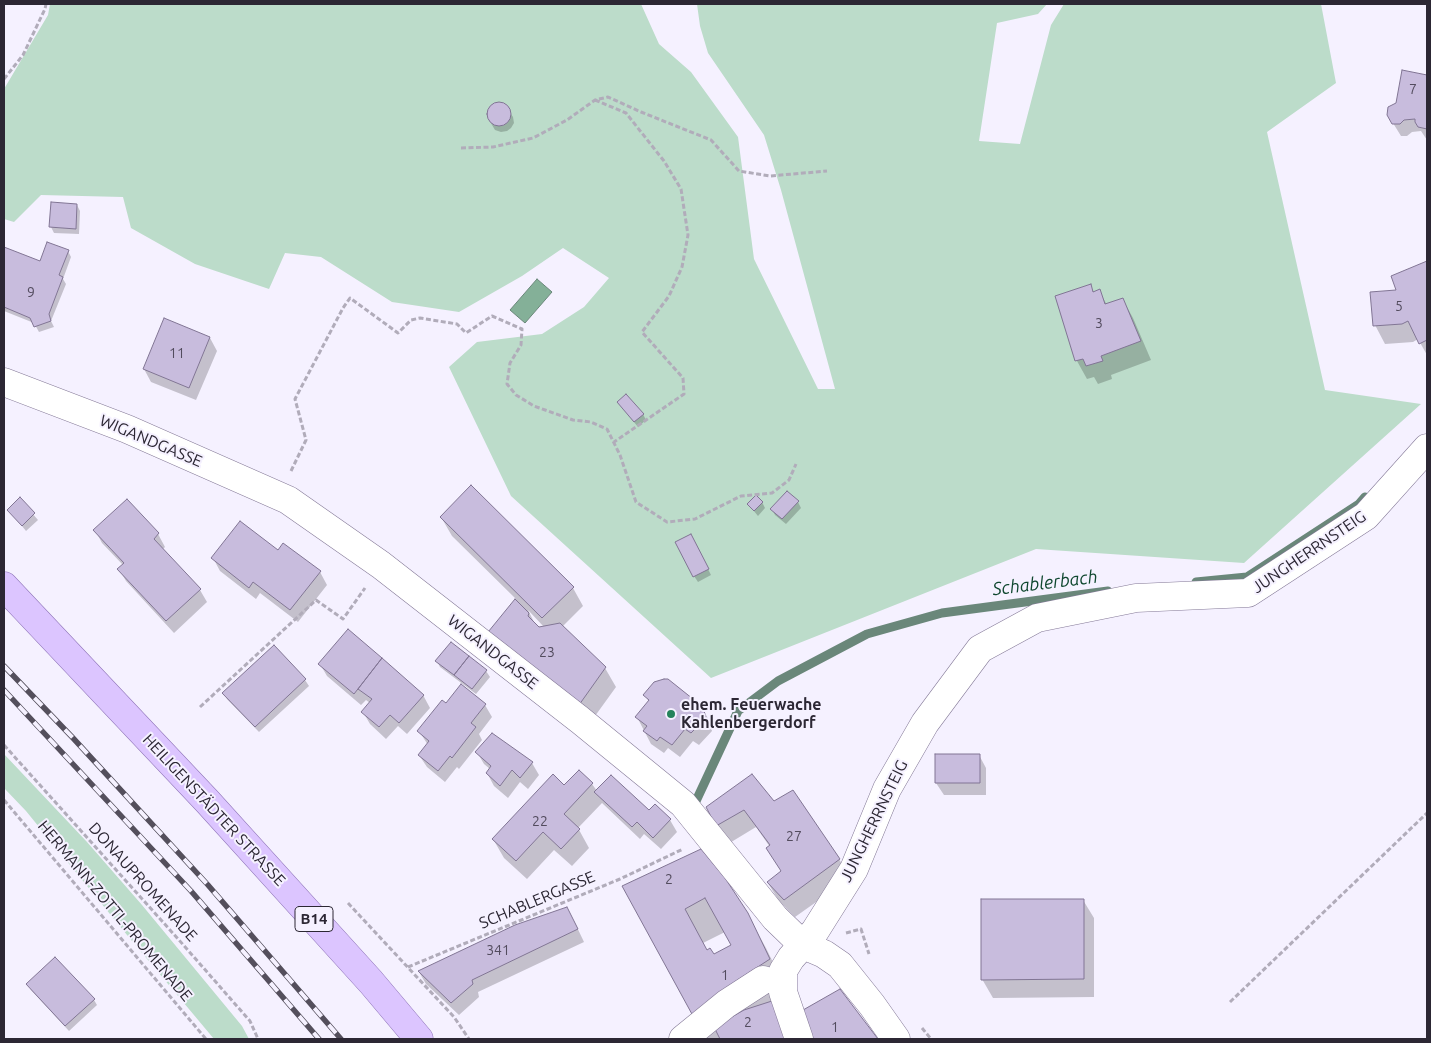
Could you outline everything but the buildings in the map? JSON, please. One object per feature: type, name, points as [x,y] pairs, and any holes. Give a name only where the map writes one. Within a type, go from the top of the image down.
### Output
[{"type":"main road","name":"HEILIGENSTÄDTER STRASSE","points":[[4,586],[220,816],[365,976],[419,1039]]},
{"type":"street","name":"WIGANDGASSE","points":[[4,382],[127,429],[288,500],[381,565],[580,720],[683,804],[775,918],[803,945],[824,954],[840,965],[896,1039]]},
{"type":"street","name":"JUNGHERRNSTEIG","points":[[799,1039],[783,992],[783,971],[815,930],[854,868],[887,788],[920,732],[980,649],[1037,618],[1136,598],[1248,593],[1366,516],[1427,448]]},
{"type":"street","points":[[683,1039],[726,1004],[763,980]]},
{"type":"path","points":[[4,79],[23,55],[45,10],[46,4]]},
{"type":"path","points":[[461,148],[492,147],[533,138],[568,120],[595,100],[608,97],[711,140],[740,172],[770,176],[826,171]]},
{"type":"path","points":[[595,100],[626,112],[664,162],[681,189],[688,235],[682,267],[669,296],[642,332],[683,378],[684,394],[614,442]]},
{"type":"path","points":[[291,471],[306,440],[295,399],[350,298],[398,333],[411,320],[420,318],[457,324],[466,333],[492,316],[522,329],[521,345],[510,363],[507,384],[516,394],[534,406],[573,420],[591,422],[607,429],[620,454],[636,502],[667,522],[695,519],[741,496],[772,493],[789,480],[796,464]]},
{"type":"path","points":[[200,707],[316,600],[343,620],[367,584]]},
{"type":"path","name":"DONAUPROMENADE","points":[[4,745],[250,1022],[258,1039]]},
{"type":"path","name":"HERMANN-ZOTTL-PROMENADE","points":[[4,800],[206,1039]]},
{"type":"path","points":[[1230,1002],[1427,813]]},
{"type":"path","name":"SCHABLERGASSE","points":[[408,967],[620,879],[674,853]]},
{"type":"path","points":[[348,903],[454,1016],[469,1039]]},
{"type":"path","points":[[842,934],[861,929]]},
{"type":"shaded area","points":[[50,4],[641,4],[659,44],[691,72],[738,137],[754,259],[818,389],[835,389],[781,190],[764,135],[708,53],[700,26],[697,4],[1047,4],[1038,14],[997,23],[979,141],[1020,144],[1051,25],[1064,4],[1321,4],[1336,83],[1267,132],[1325,390],[1421,404],[1244,563],[1036,549],[711,678],[511,496],[449,367],[477,342],[542,334],[584,307],[609,278],[563,248],[522,276],[459,312],[392,302],[321,257],[285,253],[269,289],[195,264],[131,228],[123,197],[41,195],[14,222],[4,219],[4,89],[48,15]]},
{"type":"shaded area","points":[[537,279],[552,292],[525,323],[510,310]]},
{"type":"shaded area","points":[[4,754],[87,842],[142,905],[242,1026],[249,1039],[214,1039],[26,811],[4,788]]},
{"type":"waterway","name":"Schablerbach","points":[[1196,582],[1247,577],[1359,504],[1365,497]]},
{"type":"waterway","name":"Schablerbach","points":[[696,801],[738,711],[778,681],[867,634],[942,613],[1108,591]]},
{"type":"railway","points":[[4,666],[208,885],[341,1039]]},
{"type":"railway","points":[[4,690],[191,891],[319,1039]]},
{"type":"place","name":"ehem. Feuerwache Kahlenbergerdorf","points":[[671,714]]}]
